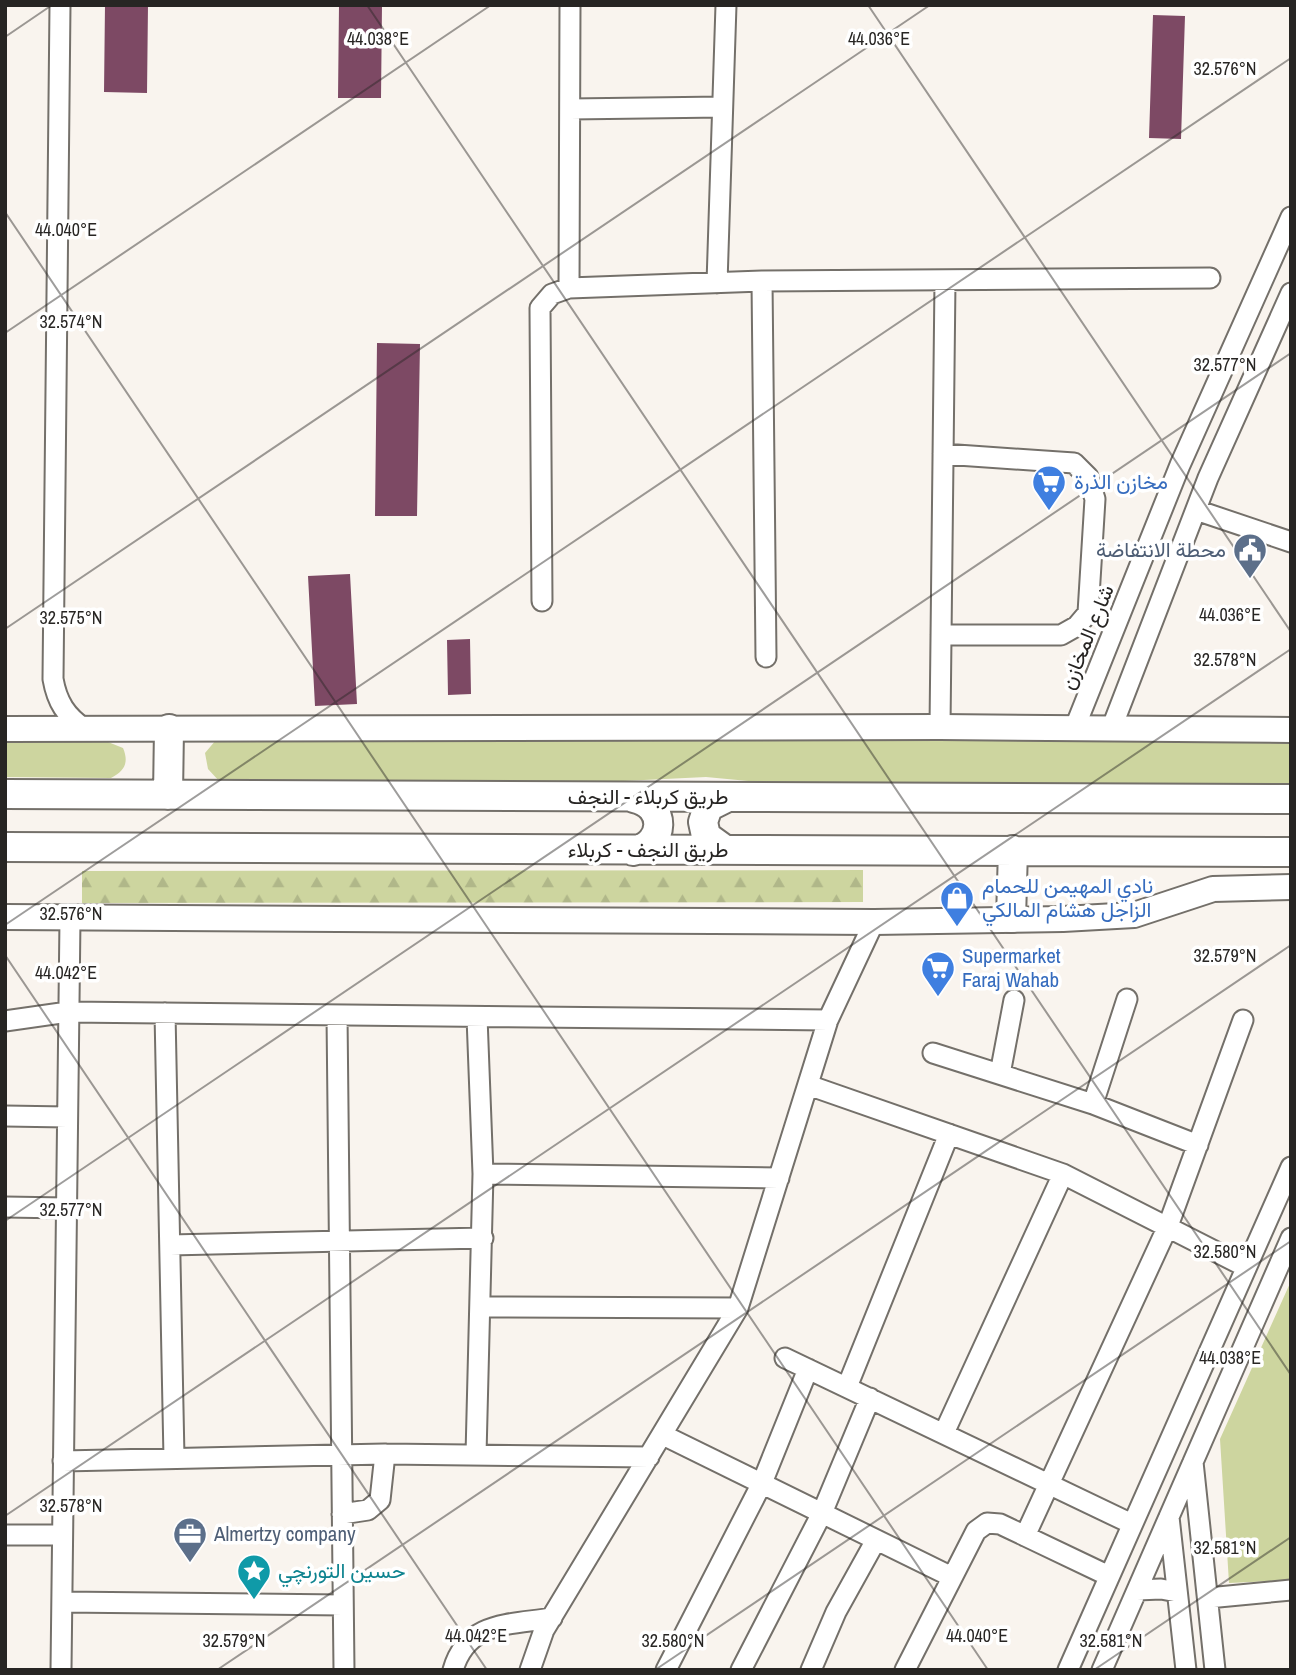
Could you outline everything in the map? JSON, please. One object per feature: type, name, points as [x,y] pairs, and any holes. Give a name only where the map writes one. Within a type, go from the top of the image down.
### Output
[{"type":"highway","points":[[168,795],[169,729]]},
{"type":"highway","name":"طريق كربلاء - النجف","points":[[5,794],[1291,799]]},
{"type":"highway","points":[[724,849],[706,836],[702,822],[708,807],[728,797]]},
{"type":"highway","points":[[633,850],[650,845],[656,838],[659,820],[651,804],[634,798]]},
{"type":"highway","name":"طريق النجف - كربلاء","points":[[5,847],[1291,852]]},
{"type":"highway","points":[[1011,918],[1013,850]]},
{"type":"main road","points":[[5,729],[1112,727],[1291,730]]},
{"type":"main road","points":[[5,917],[874,922],[1114,918],[1155,910],[1213,889],[1291,887]]},
{"type":"street","points":[[60,5],[53,679],[60,703],[85,729]]},
{"type":"street","points":[[569,288],[570,5]]},
{"type":"street","points":[[717,283],[726,5]]},
{"type":"street","points":[[570,108],[722,107]]},
{"type":"street","name":"شارع المخازن","points":[[1075,727],[1181,465],[1291,217]]},
{"type":"street","points":[[542,601],[540,308],[552,294],[569,288],[762,281],[1210,278]]},
{"type":"street","points":[[762,281],[766,657]]},
{"type":"street","points":[[940,727],[945,281]]},
{"type":"street","points":[[1112,727],[1196,510],[1291,293]]},
{"type":"street","points":[[941,635],[1061,635],[1077,626],[1088,613],[1095,499],[1088,477],[1074,463],[943,454]]},
{"type":"street","points":[[1196,510],[1291,542]]},
{"type":"street","points":[[1138,573],[1147,583],[1167,584]]},
{"type":"street","points":[[1125,604],[1140,603],[1155,616]]},
{"type":"street","points":[[61,1670],[70,919]]},
{"type":"street","points":[[530,1670],[538,1643],[552,1618],[738,1308],[828,1020],[874,922]]},
{"type":"street","points":[[1093,1104],[1127,999]]},
{"type":"street","points":[[1000,1074],[1014,1000]]},
{"type":"street","points":[[5,1021],[68,1012],[828,1020]]},
{"type":"street","points":[[165,1013],[174,1458]]},
{"type":"street","points":[[337,1015],[344,1670]]},
{"type":"street","points":[[476,1455],[483,1238],[478,1017]]},
{"type":"street","points":[[1025,1536],[1168,1226],[1242,1020]]},
{"type":"street","points":[[933,1053],[1093,1104],[1198,1145]]},
{"type":"street","points":[[808,1085],[1063,1174],[1246,1267]]},
{"type":"street","points":[[5,1116],[67,1116]]},
{"type":"street","points":[[847,1387],[949,1134]]},
{"type":"street","points":[[1068,1670],[1291,1167]]},
{"type":"street","points":[[483,1174],[779,1178]]},
{"type":"street","points":[[944,1433],[1063,1174]]},
{"type":"street","points":[[5,1207],[66,1208]]},
{"type":"street","points":[[170,1245],[483,1238]]},
{"type":"street","points":[[1102,1670],[1291,1238]]},
{"type":"street","points":[[481,1307],[738,1308]]},
{"type":"street","points":[[785,1358],[1132,1524]]},
{"type":"street","points":[[666,1670],[762,1483],[808,1368]]},
{"type":"street","points":[[741,1670],[822,1513],[870,1398]]},
{"type":"street","points":[[663,1435],[952,1577]]},
{"type":"street","points":[[63,1461],[341,1454],[649,1457]]},
{"type":"street","points":[[342,1514],[368,1510],[380,1500],[385,1454]]},
{"type":"street","points":[[1193,1462],[1215,1670]]},
{"type":"street","points":[[1169,1516],[1186,1670]]},
{"type":"street","points":[[905,1670],[976,1531],[988,1523],[1000,1524],[1109,1576]]},
{"type":"street","points":[[5,1535],[62,1535]]},
{"type":"street","points":[[811,1670],[836,1612],[876,1540]]},
{"type":"street","points":[[1174,1567],[1204,1562]]},
{"type":"street","points":[[1137,1590],[1177,1592]]},
{"type":"street","points":[[1208,1598],[1291,1590]]},
{"type":"street","points":[[62,1602],[343,1605]]},
{"type":"street","points":[[453,1670],[461,1648],[471,1637],[484,1630],[552,1618]]},
{"type":"green space","points":[[682,737],[1291,742],[1291,787],[810,787],[706,777],[561,784],[220,782],[208,769],[205,753],[216,740]]},
{"type":"green space","points":[[5,742],[108,742],[123,748],[126,762],[123,769],[111,778],[5,777]]},
{"type":"green space","points":[[863,870],[863,902],[82,903],[82,871]]},
{"type":"green space","points":[[1291,1281],[1291,1580],[1229,1583],[1220,1439]]},
{"type":"building","points":[[105,5],[148,5],[147,93],[104,92]]},
{"type":"building","points":[[339,5],[382,5],[381,98],[338,98]]},
{"type":"building","points":[[1153,15],[1185,16],[1181,139],[1149,138]]},
{"type":"building","points":[[377,343],[420,344],[417,516],[375,516]]},
{"type":"building","points":[[350,574],[357,704],[315,706],[308,576]]},
{"type":"building","points":[[470,639],[471,694],[448,695],[447,640]]},
{"type":"place","name":"مخازن الذرة","points":[[1049,512]]},
{"type":"place","name":"محطة الانتفاضة","points":[[1250,580]]},
{"type":"place","name":"نادي المهيمن للحمام الزاجل هشام المالكي","points":[[957,928]]},
{"type":"place","name":"Supermarket Faraj Wahab","points":[[938,998]]},
{"type":"place","name":"Almertzy company","points":[[190,1564]]},
{"type":"place","name":"حسين التورنچي","points":[[254,1601]]}]
